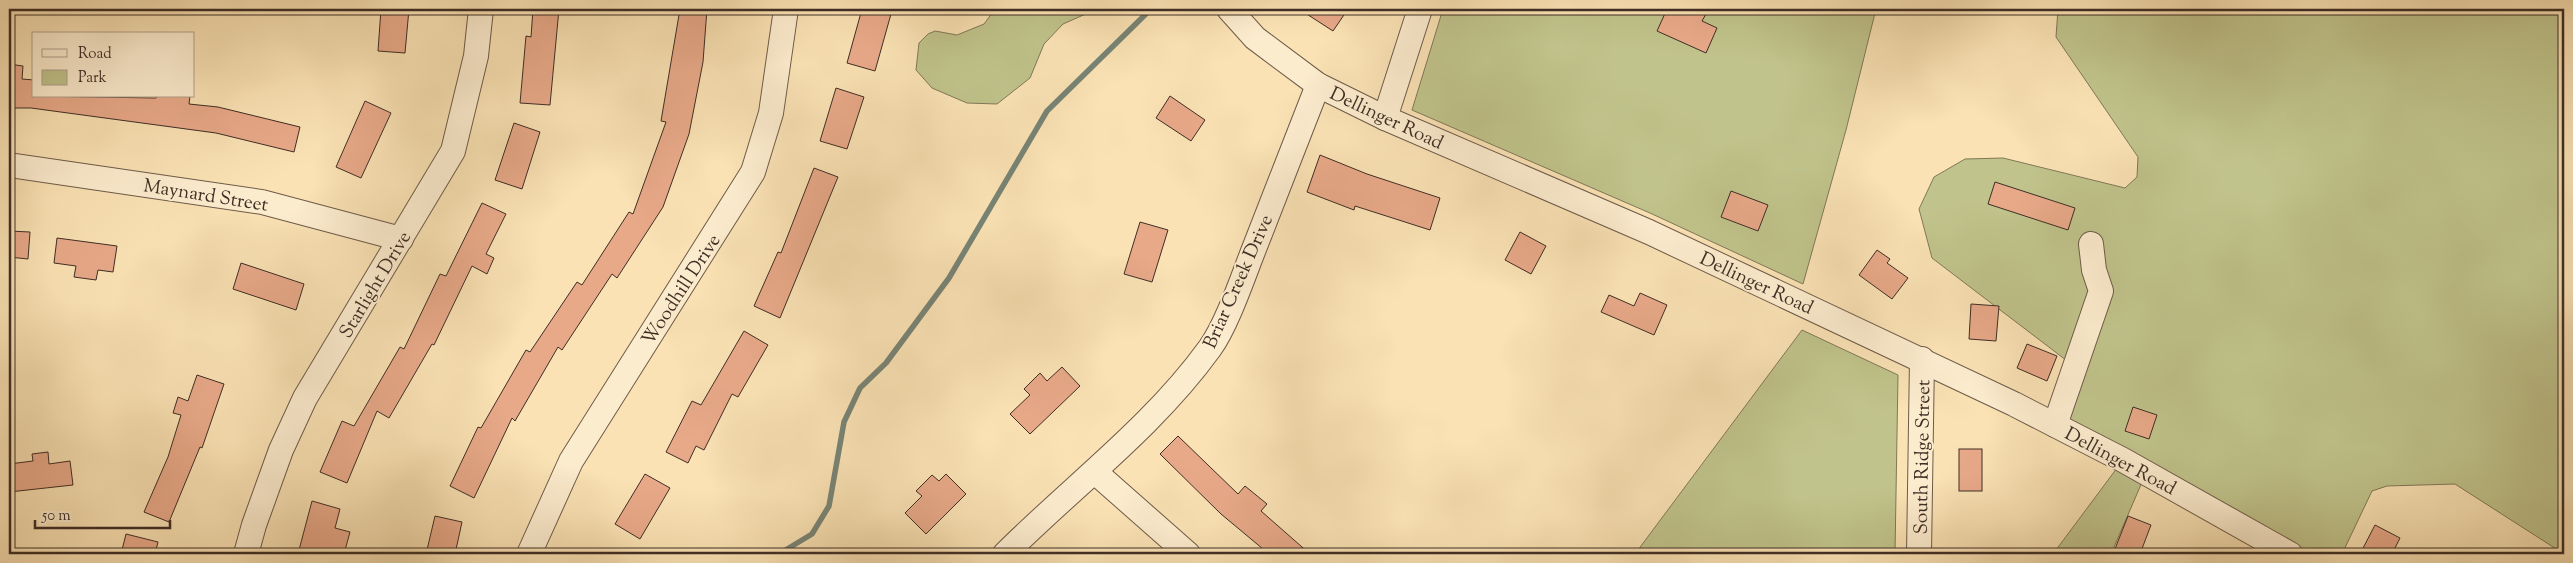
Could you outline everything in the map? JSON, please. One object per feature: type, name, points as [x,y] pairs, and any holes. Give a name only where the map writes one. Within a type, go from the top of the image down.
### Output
[{"type":"street","name":"Starlight Drive","points":[[246,554],[281,450],[305,398],[453,151],[476,56],[481,9]]},
{"type":"street","name":"Woodhill Drive","points":[[529,554],[570,461],[753,172],[770,113],[786,9]]},
{"type":"street","name":"Dellinger Road","points":[[1229,9],[1255,38],[1318,85],[1385,118],[1649,232],[1922,359],[2138,468],[2290,554]]},
{"type":"street","points":[[1385,118],[1420,9]]},
{"type":"street","name":"Briar Creek Drive","points":[[1005,554],[1095,472],[1175,389],[1211,346],[1239,286],[1318,85]]},
{"type":"street","name":"Maynard Street","points":[[9,164],[262,202],[401,239]]},
{"type":"street","points":[[2055,425],[2100,291],[2090,244]]},
{"type":"street","name":"South Ridge Street","points":[[1919,554],[1922,359]]},
{"type":"street","points":[[1095,472],[1188,554]]},
{"type":"green space","points":[[995,9],[1097,9],[1063,24],[1044,44],[1030,78],[997,104],[967,103],[932,88],[916,70],[919,43],[928,34],[935,31],[957,35],[984,24]]},
{"type":"green space","points":[[1443,9],[1876,9],[1846,130],[1803,284],[1650,213],[1412,110]]},
{"type":"green space","points":[[2058,9],[2564,9],[2564,554],[2455,484],[2387,486],[2372,491],[2342,554],[2290,554],[2146,473],[2111,554],[2053,554],[2123,460],[2055,425],[2075,367],[1932,258],[1919,209],[1934,177],[1965,159],[2003,158],[2125,188],[2137,177],[2138,157],[2056,37]]},
{"type":"green space","points":[[1802,330],[1898,375],[1895,554],[1635,554]]},
{"type":"building","points":[[381,9],[409,9],[405,53],[378,51]]},
{"type":"building","points":[[533,9],[559,9],[550,105],[520,103],[526,36],[531,37]]},
{"type":"building","points":[[680,9],[707,9],[703,62],[689,134],[663,207],[617,278],[612,274],[562,350],[558,347],[515,421],[512,418],[474,498],[450,486],[478,427],[481,428],[526,350],[530,352],[577,282],[582,285],[629,212],[633,214],[666,122],[661,121]]},
{"type":"building","points":[[862,9],[891,14],[875,71],[847,63]]},
{"type":"building","points":[[1299,9],[1348,9],[1333,31]]},
{"type":"building","points":[[1667,9],[1695,9],[1706,14],[1702,21],[1717,28],[1706,53],[1657,31]]},
{"type":"building","points":[[9,64],[23,66],[22,79],[32,80],[32,98],[190,98],[189,104],[218,107],[300,127],[294,152],[216,133],[31,108],[9,108]]},
{"type":"building","points":[[836,88],[864,97],[847,149],[820,141]]},
{"type":"building","points":[[1170,96],[1205,120],[1191,141],[1156,118]]},
{"type":"building","points":[[365,101],[391,113],[361,178],[336,167]]},
{"type":"building","points":[[514,123],[540,132],[522,189],[495,180]]},
{"type":"building","points":[[1320,155],[1367,174],[1440,198],[1430,230],[1355,206],[1354,210],[1307,192]]},
{"type":"building","points":[[814,168],[838,177],[780,318],[754,306],[778,252],[781,253]]},
{"type":"building","points":[[1995,182],[2075,208],[2068,230],[1988,204]]},
{"type":"building","points":[[1731,191],[1768,205],[1758,231],[1721,217]]},
{"type":"building","points":[[482,203],[506,214],[486,254],[494,258],[487,274],[472,266],[434,345],[432,344],[389,418],[377,411],[347,483],[320,472],[342,421],[354,426],[400,347],[404,349],[440,274],[446,276]]},
{"type":"building","points":[[1140,222],[1168,230],[1152,282],[1124,274]]},
{"type":"building","points":[[9,231],[30,232],[28,259],[9,257]]},
{"type":"building","points":[[1520,232],[1546,246],[1531,274],[1505,260]]},
{"type":"building","points":[[57,238],[117,246],[113,272],[98,270],[96,280],[74,277],[76,266],[54,263]]},
{"type":"building","points":[[1877,250],[1890,259],[1887,263],[1908,278],[1892,299],[1859,275]]},
{"type":"building","points":[[241,263],[304,284],[296,310],[233,289]]},
{"type":"building","points":[[1640,293],[1667,305],[1654,335],[1601,312],[1609,295],[1634,306]]},
{"type":"building","points":[[1971,304],[1999,306],[1996,341],[1969,339]]},
{"type":"building","points":[[744,331],[768,345],[738,397],[732,394],[704,450],[696,446],[688,463],[666,452],[692,401],[701,405]]},
{"type":"building","points":[[2027,344],[2057,356],[2047,381],[2017,368]]},
{"type":"building","points":[[1062,367],[1080,386],[1030,434],[1010,414],[1030,395],[1024,389],[1040,373],[1047,381]]},
{"type":"building","points":[[197,375],[224,384],[202,448],[200,447],[169,522],[144,512],[168,457],[181,415],[173,413],[178,397],[188,401]]},
{"type":"building","points":[[2133,407],[2157,415],[2149,439],[2125,431]]},
{"type":"building","points":[[1178,436],[1238,494],[1245,486],[1267,504],[1261,511],[1310,554],[1269,554],[1221,514],[1160,454]]},
{"type":"building","points":[[1959,449],[1982,449],[1982,491],[1959,491]]},
{"type":"building","points":[[48,452],[49,464],[70,461],[73,485],[9,492],[9,464],[33,461],[32,454]]},
{"type":"building","points":[[645,474],[670,488],[640,539],[615,524]]},
{"type":"building","points":[[946,474],[966,494],[926,534],[905,513],[922,496],[916,491],[932,475],[939,481]]},
{"type":"building","points":[[312,501],[340,509],[335,528],[350,532],[344,554],[327,550],[326,554],[315,554],[299,550]]},
{"type":"building","points":[[435,516],[462,522],[455,554],[426,554]]},
{"type":"building","points":[[2128,516],[2151,525],[2140,554],[2113,554]]},
{"type":"building","points":[[2375,525],[2400,538],[2392,554],[2360,554]]},
{"type":"building","points":[[126,534],[158,542],[155,554],[121,554]]},
{"type":"waterway","points":[[779,554],[812,534],[829,506],[844,422],[860,388],[886,363],[949,278],[1047,111],[1151,9]]}]
